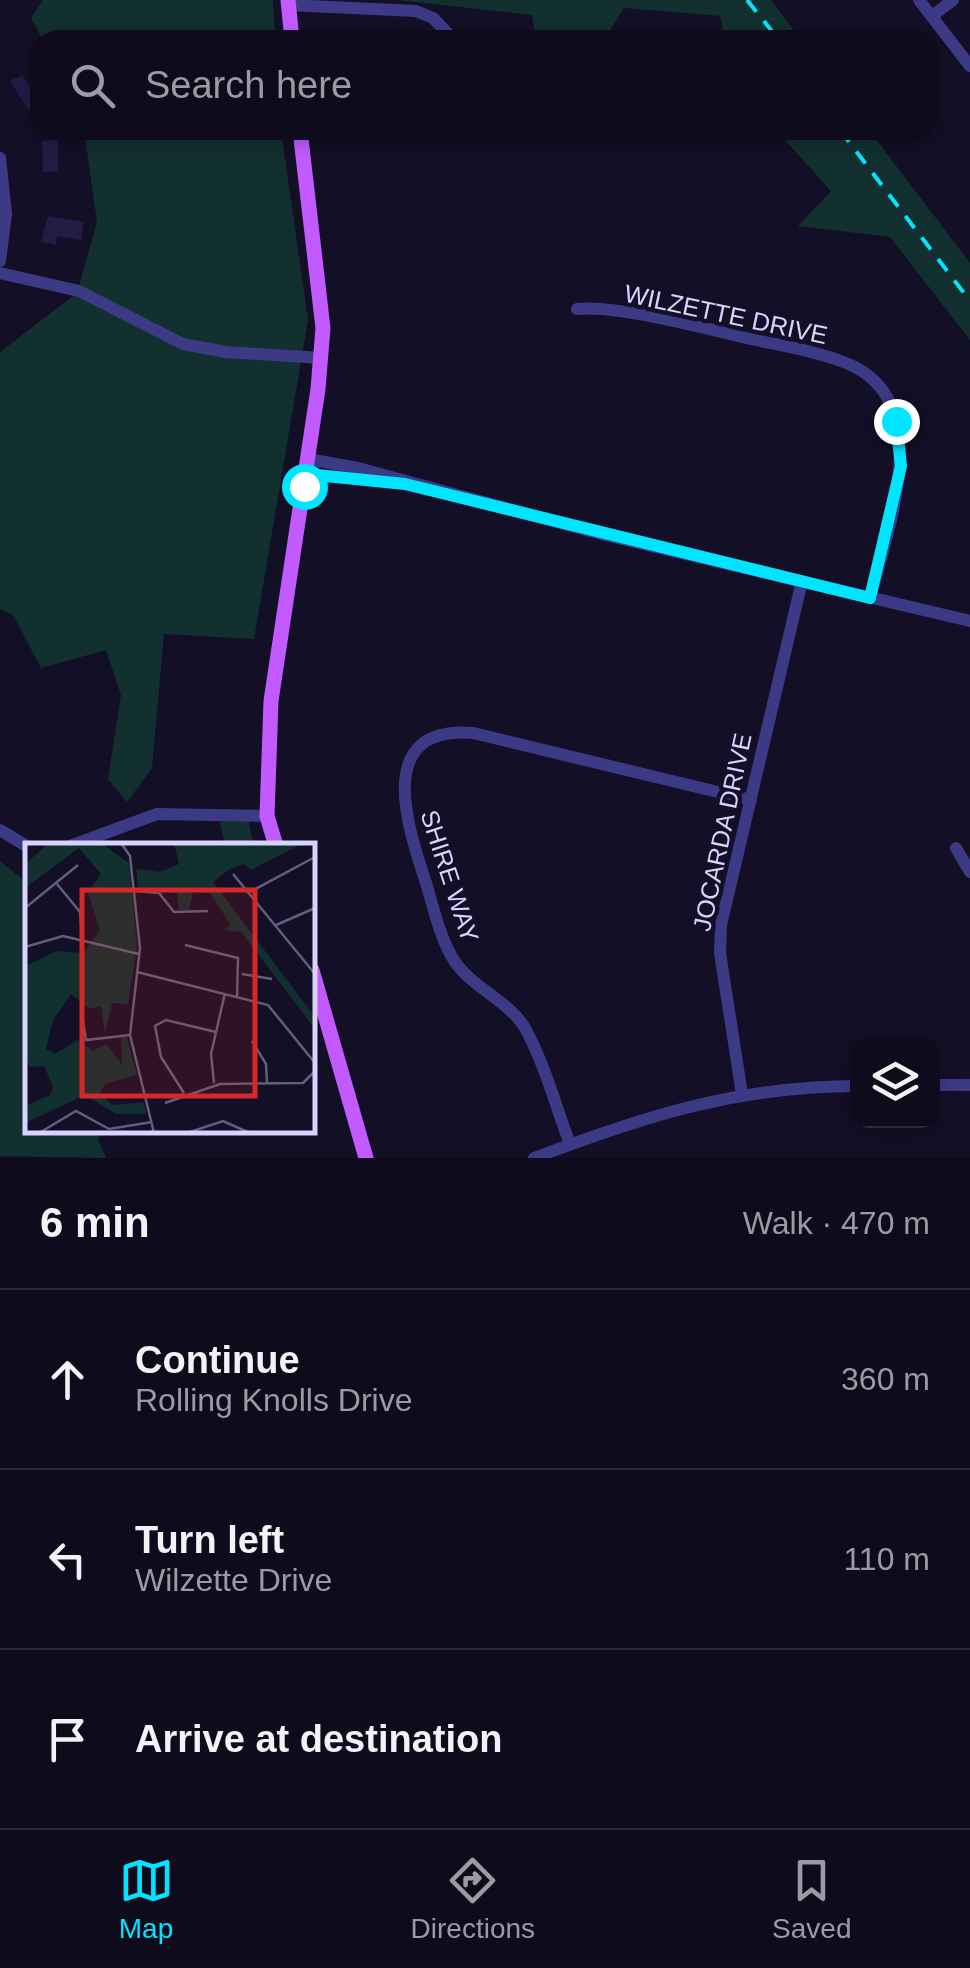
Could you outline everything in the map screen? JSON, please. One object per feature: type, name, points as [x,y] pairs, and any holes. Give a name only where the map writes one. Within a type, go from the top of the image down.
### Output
[{"type":"main road","points":[[288,2],[291,30]]},
{"type":"main road","points":[[275,843],[267,816],[271,700],[321,358],[322,315],[301,140]]},
{"type":"main road","points":[[315,980],[366,1158]]},
{"type":"street","points":[[919,0],[970,66]]},
{"type":"street","points":[[932,16],[954,0]]},
{"type":"street","points":[[288,2],[416,11],[433,18],[444,30]]},
{"type":"street","points":[[0,158],[6,214],[0,261]]},
{"type":"street","points":[[0,273],[80,291],[183,344],[226,352],[321,358]]},
{"type":"street","name":"WILZETTE DRIVE","points":[[577,310],[590,308],[691,325],[826,357],[854,366],[877,385],[894,412],[902,456],[870,598]]},
{"type":"street","points":[[307,466],[405,484],[970,622]]},
{"type":"street","name":"JOCARDA DRIVE","points":[[742,1094],[720,937],[802,582]]},
{"type":"street","name":"SHIRE WAY","points":[[570,1144],[522,1024],[469,978],[444,941],[403,806],[408,766],[431,741],[473,734],[750,800]]},
{"type":"street","points":[[78,843],[157,814],[267,816]]},
{"type":"street","points":[[0,830],[25,846]]},
{"type":"street","points":[[956,848],[970,872]]},
{"type":"street","points":[[940,1086],[970,1085]]},
{"type":"street","points":[[534,1158],[663,1111],[742,1094],[850,1087]]},
{"type":"green space","points":[[43,0],[273,0],[274,30],[38,30],[31,18]]},
{"type":"green space","points":[[397,0],[771,0],[794,30],[723,30],[720,16],[624,8],[610,30],[534,30],[532,15]]},
{"type":"green space","points":[[85,140],[282,140],[308,320],[254,639],[164,634],[152,768],[127,802],[108,779],[121,695],[106,650],[41,668],[13,615],[0,609],[0,352],[77,293],[97,222]]},
{"type":"green space","points":[[785,140],[877,140],[970,263],[970,340],[890,237],[798,226],[831,191]]},
{"type":"green space","points":[[248,817],[253,843],[225,843],[219,818]]},
{"type":"green space","points":[[0,861],[25,881],[25,1133],[101,1133],[98,1139],[106,1158],[0,1156]]},
{"type":"building","points":[[22,75],[30,87],[29,111],[10,81]]},
{"type":"building","points":[[58,140],[58,171],[43,172],[42,141]]},
{"type":"building","points":[[48,216],[84,222],[81,240],[57,236],[56,245],[41,242]]},
{"type":"railway","points":[[747,0],[771,30]]},
{"type":"railway","points":[[848,140],[970,301]]},
{"type":"route","points":[[304,486],[306,474],[405,484],[870,598],[901,466],[896,421]]}]
